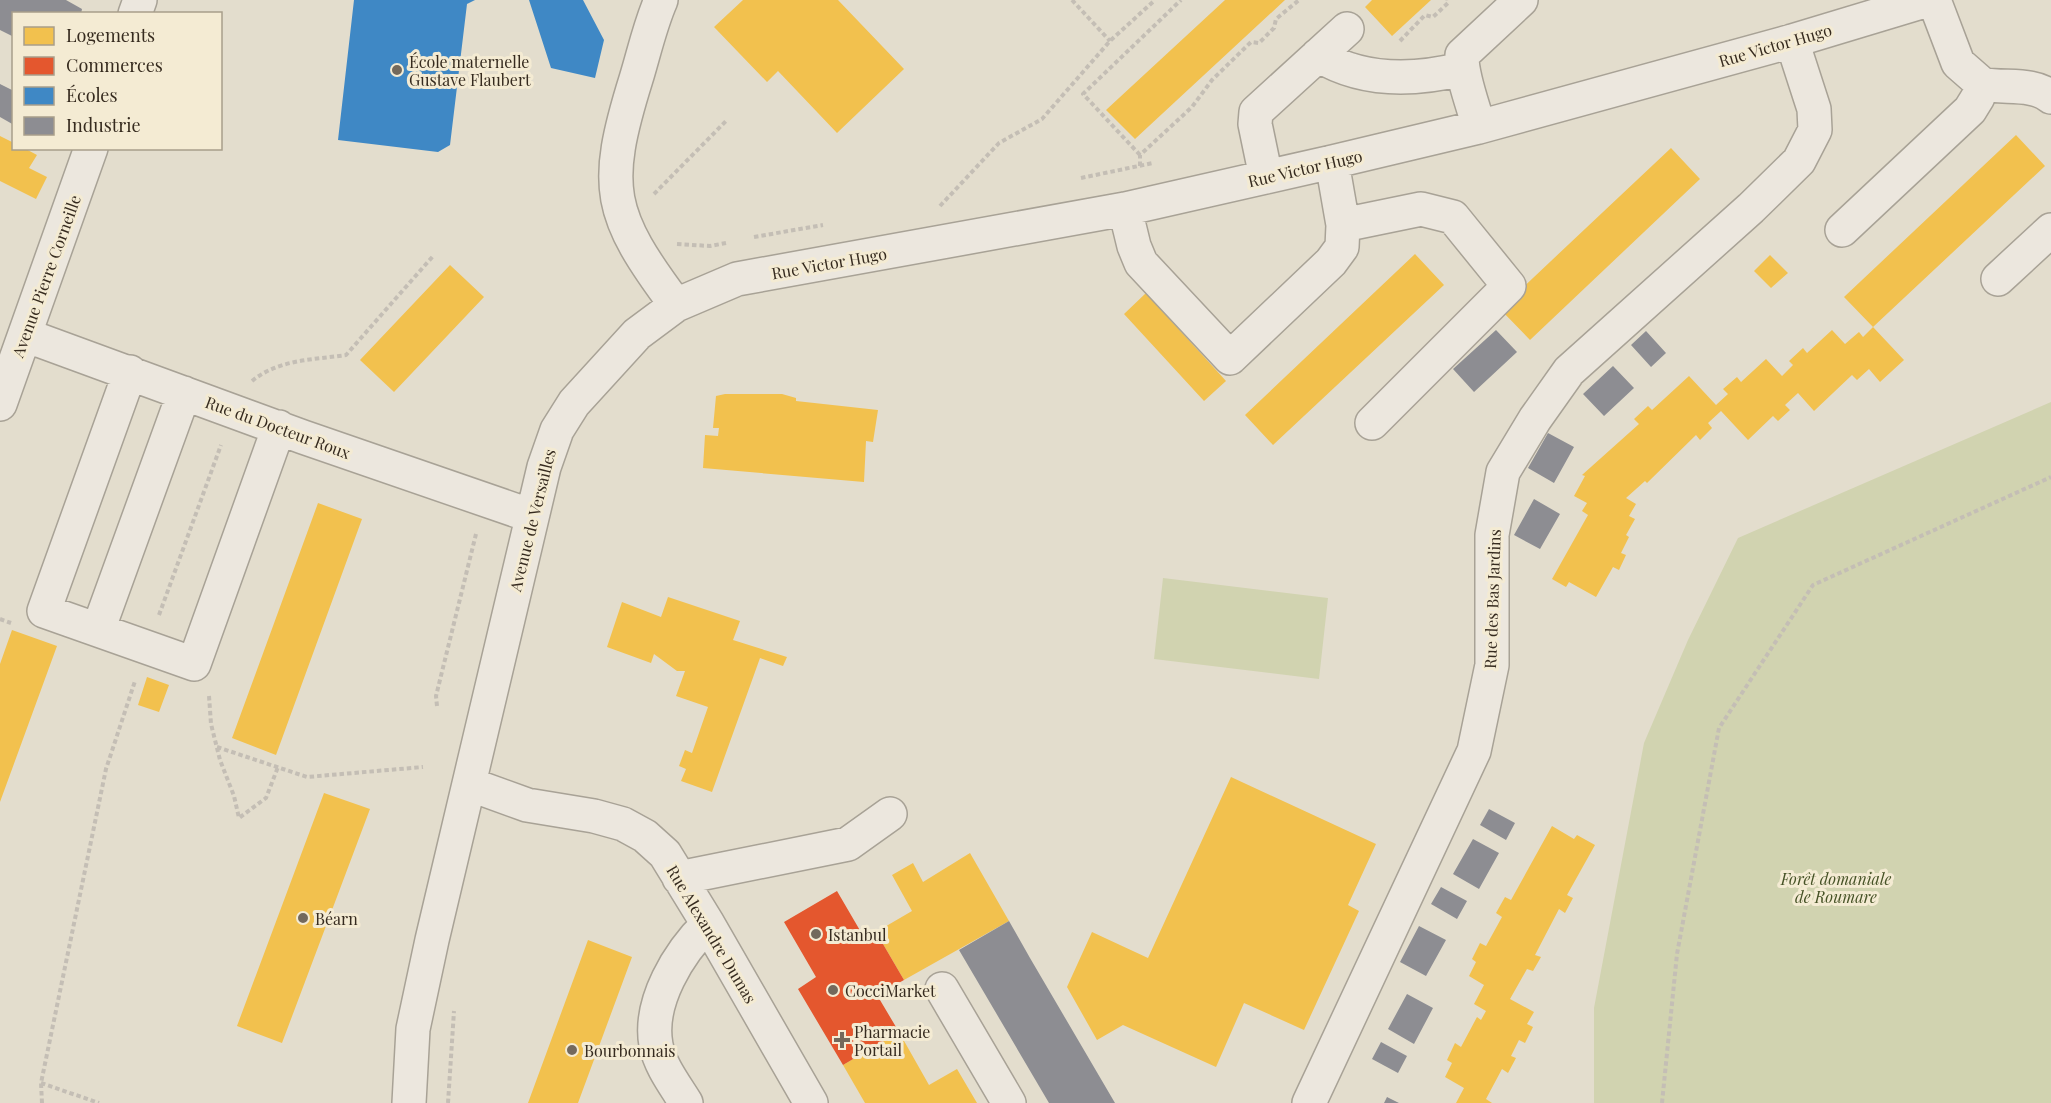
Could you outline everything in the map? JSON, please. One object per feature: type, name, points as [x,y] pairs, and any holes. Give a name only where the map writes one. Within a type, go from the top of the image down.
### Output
[{"type":"street","points":[[1479,126],[1470,91],[1461,69],[1462,55],[1521,0]]},
{"type":"street","name":"Rue Victor Hugo","points":[[676,305],[737,279],[1125,209],[1332,162],[1479,126],[1792,41],[1928,0]]},
{"type":"street","points":[[1934,0],[1958,63],[1982,84],[1997,87],[2028,87],[2042,90],[2051,98]]},
{"type":"street","points":[[659,1],[628,102],[614,175],[624,224],[630,238],[676,305]]},
{"type":"street","points":[[1266,177],[1255,124],[1256,112],[1347,29]]},
{"type":"street","name":"Rue des Bas Jardins","points":[[1309,1103],[1474,751],[1492,665],[1491,535],[1503,472],[1535,418],[1569,371],[1751,208],[1799,161],[1815,130],[1814,109],[1792,41]]},
{"type":"street","points":[[1318,55],[1332,64],[1397,78],[1425,78],[1461,69]]},
{"type":"street","points":[[1842,230],[1970,110],[1978,97],[1982,84]]},
{"type":"street","name":"Avenue Pierre Corneille","points":[[0,404],[90,150]]},
{"type":"street","points":[[1125,209],[1141,263],[1230,358],[1331,262],[1342,247],[1343,225],[1332,162]]},
{"type":"street","points":[[1343,225],[1421,209],[1453,217],[1509,286],[1372,423]]},
{"type":"street","points":[[1998,279],[2051,230]]},
{"type":"street","name":"Avenue de Versailles","points":[[409,1103],[413,1029],[543,467],[557,430],[574,403],[638,334],[676,305]]},
{"type":"street","name":"Rue du Docteur Roux","points":[[25,335],[532,516]]},
{"type":"street","points":[[130,372],[44,612],[194,664],[279,427]]},
{"type":"street","points":[[98,630],[184,393]]},
{"type":"street","name":"Rue Alexandre Dumas","points":[[469,784],[527,805],[594,816],[623,824],[645,836],[665,854],[811,1103]]},
{"type":"street","points":[[679,878],[848,844],[890,814]]},
{"type":"street","points":[[686,1103],[662,1062],[656,1046],[656,1016],[672,968],[694,938],[708,924]]},
{"type":"street","points":[[942,989],[1009,1103]]},
{"type":"path","points":[[1072,0],[1110,41]]},
{"type":"path","points":[[939,207],[999,143],[1042,119],[1110,41],[1155,0]]},
{"type":"path","points":[[1140,166],[1140,155],[1083,94],[1181,0]]},
{"type":"path","points":[[1140,155],[1192,107],[1212,80],[1251,42],[1259,43],[1274,28],[1276,20],[1299,0]]},
{"type":"path","points":[[1394,46],[1425,15],[1433,17],[1448,3],[1447,0]]},
{"type":"path","points":[[624,224],[726,121]]},
{"type":"path","points":[[1662,1103],[1677,954],[1719,728],[1813,585],[2051,477]]},
{"type":"path","points":[[437,706],[436,696],[480,516],[490,501]]},
{"type":"path","points":[[0,619],[20,627]]},
{"type":"path","points":[[200,693],[210,697],[211,724],[239,818],[266,798],[278,767]]},
{"type":"path","points":[[217,747],[307,777],[423,767]]},
{"type":"path","points":[[448,1103],[452,1033]]},
{"type":"path","points":[[41,1083],[99,1103]]},
{"type":"green space","name":"Forêt domaniale de Roumare","points":[[2051,402],[2051,1103],[1594,1103],[1594,1008],[1644,743],[1688,640],[1738,538]]},
{"type":"green space","points":[[1163,578],[1328,598],[1319,679],[1154,659]]},
{"type":"building: Logements","points":[[743,0],[838,0],[904,69],[837,133],[778,71],[767,82],[714,27]]},
{"type":"building: Logements","points":[[1225,0],[1285,0],[1135,139],[1106,110]]},
{"type":"building: Logements","points":[[1372,0],[1431,0],[1392,36],[1365,7]]},
{"type":"building: Logements","points":[[2016,135],[2045,166],[1873,327],[1844,297]]},
{"type":"building: Logements","points":[[0,136],[12,142],[12,150],[28,150],[37,155],[29,168],[47,177],[36,199],[0,181]]},
{"type":"building: Logements","points":[[1671,148],[1700,179],[1530,340],[1500,309]]},
{"type":"building: Logements","points":[[1415,254],[1444,285],[1273,445],[1245,415]]},
{"type":"building: Logements","points":[[1770,255],[1788,273],[1771,288],[1754,271]]},
{"type":"building: Logements","points":[[450,265],[484,297],[394,392],[360,360]]},
{"type":"building: Logements","points":[[1146,293],[1226,381],[1204,401],[1124,314]]},
{"type":"building: Logements","points":[[1873,327],[1904,360],[1880,382],[1869,369],[1857,380],[1852,375],[1814,411],[1798,393],[1785,405],[1790,410],[1778,421],[1773,416],[1748,440],[1721,411],[1708,423],[1712,428],[1700,440],[1696,435],[1647,483],[1645,481],[1626,498],[1636,504],[1629,516],[1635,519],[1626,535],[1629,537],[1621,553],[1626,555],[1619,570],[1613,567],[1596,597],[1569,582],[1566,587],[1552,579],[1588,515],[1582,511],[1587,503],[1574,496],[1585,476],[1582,475],[1639,424],[1634,419],[1648,406],[1652,410],[1689,376],[1716,405],[1728,394],[1723,389],[1737,377],[1741,382],[1766,359],[1782,376],[1793,365],[1789,361],[1803,348],[1807,353],[1832,330],[1845,344],[1859,332],[1863,337]]},
{"type":"building: Logements","points":[[782,394],[796,398],[796,401],[878,410],[873,442],[866,441],[864,482],[703,468],[705,435],[718,436],[719,428],[713,428],[716,396]]},
{"type":"building: Logements","points":[[318,503],[362,519],[276,755],[232,738]]},
{"type":"building: Logements","points":[[668,597],[740,621],[733,640],[787,657],[783,666],[760,658],[712,792],[681,781],[686,769],[679,766],[685,750],[692,753],[708,707],[676,696],[685,671],[677,671],[654,654],[651,663],[607,647],[622,602],[661,617]]},
{"type":"building: Logements","points":[[12,630],[57,646],[0,802],[0,664]]},
{"type":"building: Logements","points":[[147,677],[169,685],[159,712],[138,705]]},
{"type":"building: Logements","points":[[1231,777],[1376,844],[1348,905],[1359,911],[1304,1030],[1244,1003],[1216,1067],[1123,1025],[1097,1040],[1067,987],[1092,932],[1148,958]]},
{"type":"building: Logements","name":"Béarn","points":[[324,793],[370,809],[282,1043],[237,1026]]},
{"type":"building: Logements","points":[[1552,826],[1574,839],[1577,835],[1595,845],[1567,895],[1573,898],[1565,913],[1559,909],[1535,955],[1541,957],[1533,971],[1527,969],[1510,999],[1534,1012],[1527,1024],[1533,1027],[1525,1043],[1519,1040],[1511,1056],[1516,1058],[1508,1073],[1502,1069],[1486,1099],[1492,1103],[1456,1103],[1464,1088],[1445,1077],[1452,1063],[1447,1060],[1455,1043],[1461,1047],[1477,1017],[1481,1020],[1486,1011],[1474,1004],[1484,985],[1469,976],[1476,962],[1472,959],[1480,943],[1486,946],[1502,917],[1496,913],[1505,897],[1511,900]]},
{"type":"building: Logements","points":[[970,853],[1009,921],[904,980],[876,932],[912,911],[892,875],[913,863],[923,882]]},
{"type":"building: Logements","name":"Bourbonnais","points":[[588,940],[632,957],[578,1103],[528,1103]]},
{"type":"building: Logements","points":[[899,1032],[929,1085],[957,1069],[977,1103],[865,1103],[843,1065]]},
{"type":"building: Commerces","points":[[837,891],[865,939],[876,932],[904,980],[877,995],[899,1032],[843,1065],[798,989],[816,977],[784,922]]},
{"type":"building: Écoles","name":"École maternelle Gustave Flaubert","points":[[354,0],[475,0],[467,4],[450,145],[438,152],[338,140]]},
{"type":"building: Écoles","points":[[529,0],[583,0],[604,40],[595,78],[551,68]]},
{"type":"building: Industrie","points":[[0,0],[66,0],[82,9],[81,12],[12,12],[12,36],[0,30]]},
{"type":"building: Industrie","points":[[0,84],[12,90],[12,124],[0,117]]},
{"type":"building: Industrie","points":[[1496,330],[1517,352],[1474,392],[1453,369]]},
{"type":"building: Industrie","points":[[1646,331],[1666,353],[1651,367],[1631,345]]},
{"type":"building: Industrie","points":[[1613,366],[1634,388],[1604,416],[1583,394]]},
{"type":"building: Industrie","points":[[1548,433],[1574,447],[1554,483],[1528,468]]},
{"type":"building: Industrie","points":[[1534,499],[1560,514],[1540,549],[1514,535]]},
{"type":"building: Industrie","points":[[1489,809],[1515,823],[1506,840],[1480,825]]},
{"type":"building: Industrie","points":[[1473,839],[1499,853],[1479,889],[1453,874]]},
{"type":"building: Industrie","points":[[1441,887],[1467,901],[1457,919],[1431,904]]},
{"type":"building: Industrie","points":[[1009,921],[1115,1103],[1049,1103],[959,950]]},
{"type":"building: Industrie","points":[[1419,926],[1446,940],[1426,976],[1400,962]]},
{"type":"building: Industrie","points":[[1407,994],[1433,1008],[1414,1044],[1388,1029]]},
{"type":"building: Industrie","points":[[1381,1042],[1407,1056],[1398,1073],[1372,1059]]},
{"type":"building: Industrie","points":[[1387,1097],[1399,1103],[1384,1103]]},
{"type":"place","name":"École maternelle Gustave Flaubert","points":[[397,70]]},
{"type":"place","name":"Béarn","points":[[303,918]]},
{"type":"place","name":"Istanbul","points":[[816,934]]},
{"type":"place","name":"CocciMarket","points":[[833,990]]},
{"type":"place","name":"Pharmacie Portail","points":[[842,1040]]},
{"type":"place","name":"Bourbonnais","points":[[572,1050]]}]
